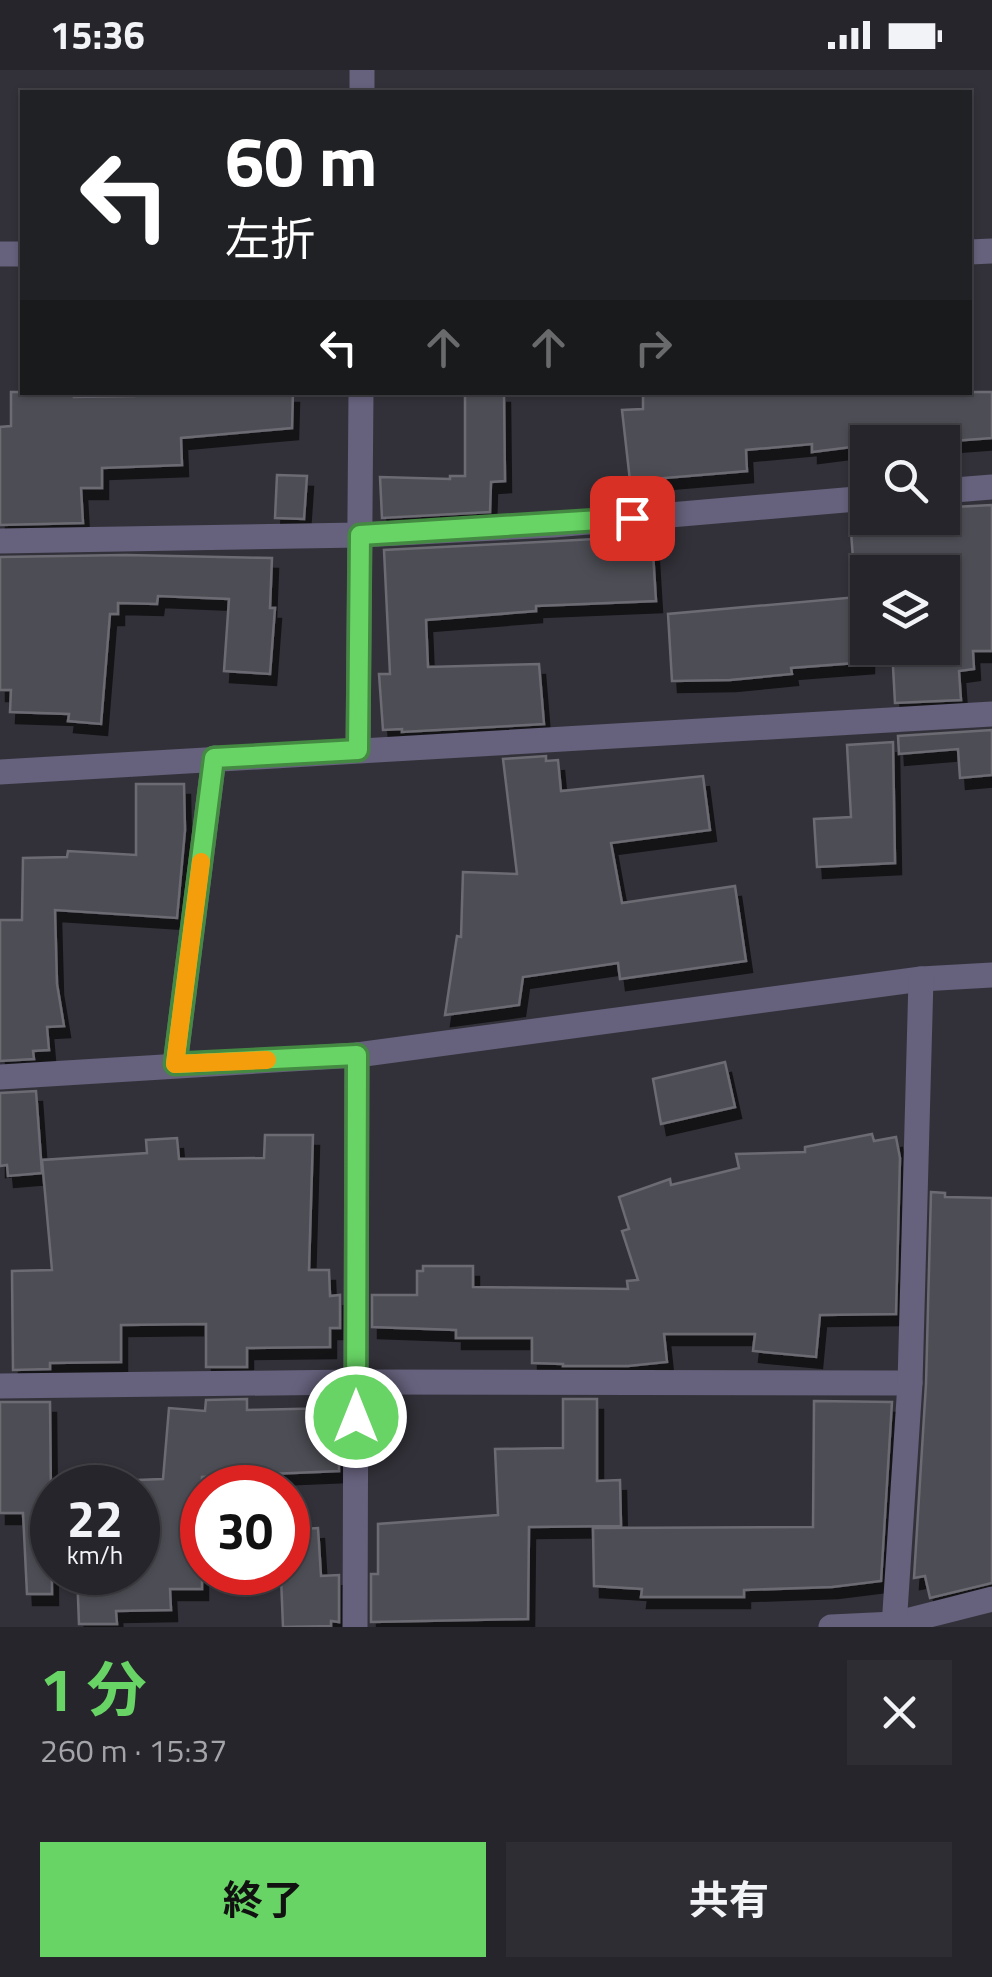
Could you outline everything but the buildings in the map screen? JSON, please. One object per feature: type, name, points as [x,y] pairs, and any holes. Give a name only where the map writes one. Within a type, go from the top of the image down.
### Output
[{"type":"street","points":[[358,750],[360,395]]},
{"type":"street","points":[[960,490],[992,487]]},
{"type":"street","points":[[0,541],[360,535],[553,525],[850,500]]},
{"type":"street","points":[[0,772],[992,714]]},
{"type":"street","points":[[175,1064],[214,758]]},
{"type":"street","points":[[0,1077],[357,1055],[921,979],[992,975]]},
{"type":"street","points":[[894,1626],[910,1383],[921,979]]},
{"type":"street","points":[[355,1627],[357,1055]]},
{"type":"street","points":[[0,1386],[910,1383]]},
{"type":"street","points":[[831,1627],[894,1626],[992,1599]]},
{"type":"slow traffic","points":[[201,862],[175,1064],[267,1060]]},
{"type":"route","points":[[356,1417],[357,1055],[175,1064],[214,758],[358,750],[360,535],[632,518]]}]
